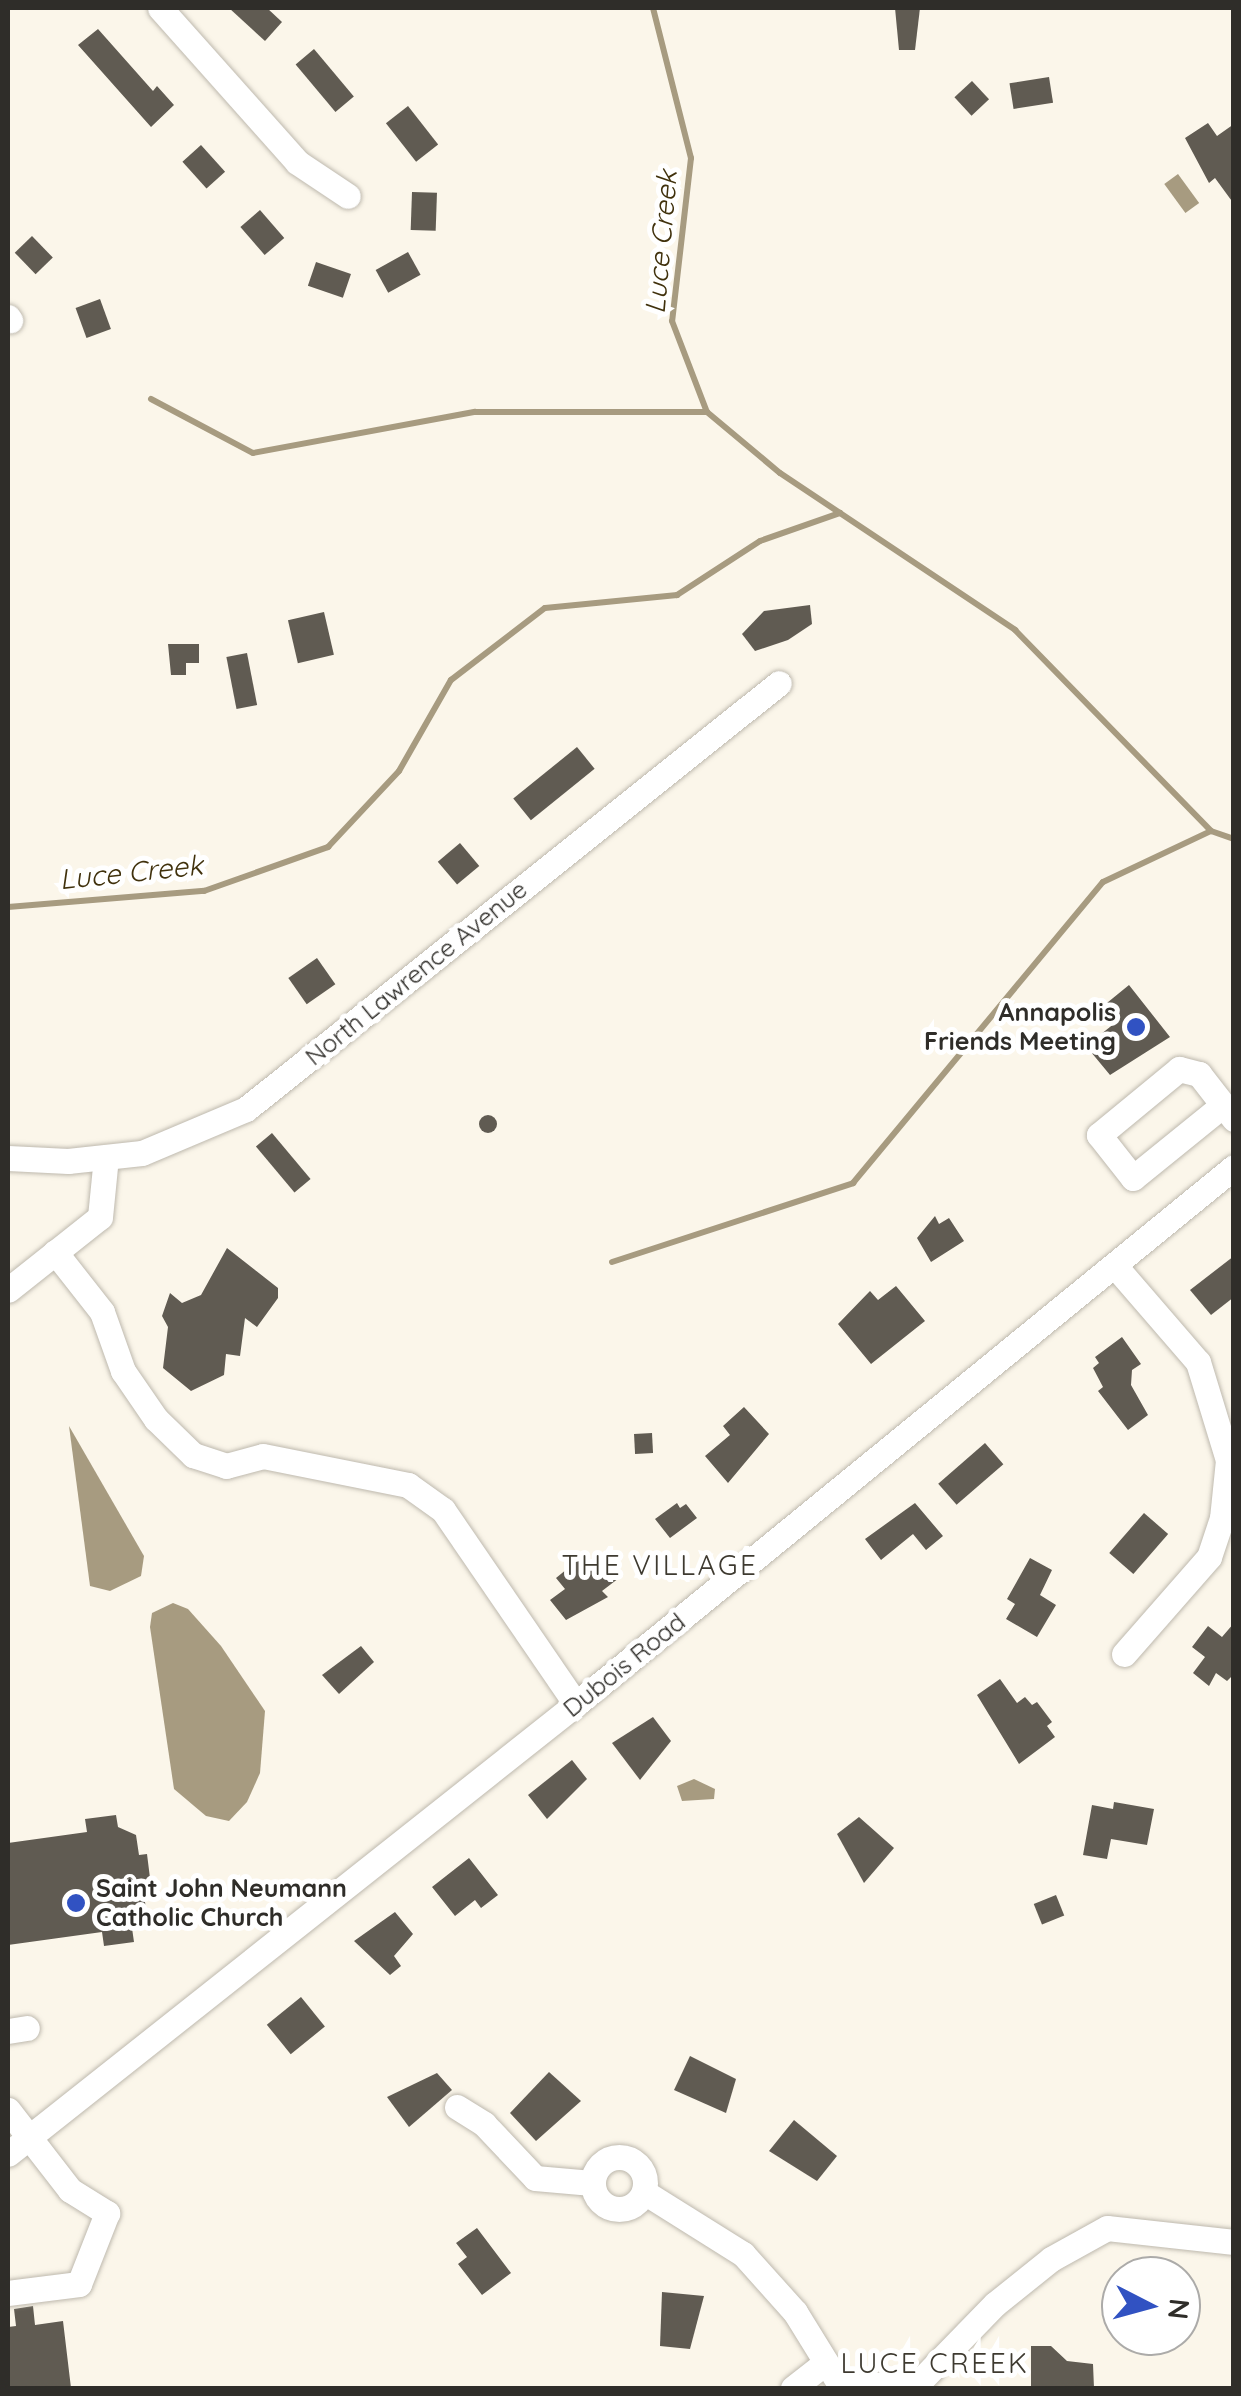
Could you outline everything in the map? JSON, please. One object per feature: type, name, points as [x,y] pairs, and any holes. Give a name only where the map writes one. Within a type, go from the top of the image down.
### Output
[{"type":"street","points":[[160,8],[297,162],[348,196]]},
{"type":"street","name":"North Lawrence Avenue","points":[[8,1158],[142,1153],[246,1109],[779,683]]},
{"type":"street","points":[[1179,1069],[1199,1074],[1228,1112],[1133,1178],[1098,1135],[1179,1069]]},
{"type":"street","points":[[8,1290],[100,1216],[106,1157]]},
{"type":"street","name":"Dubois Road","points":[[8,2154],[576,1704],[1234,1167]]},
{"type":"street","points":[[55,1252],[102,1312],[134,1387],[193,1455],[226,1466],[263,1456],[408,1485],[443,1510],[576,1704]]},
{"type":"street","points":[[1115,1266],[1198,1362],[1228,1460],[1222,1518],[1209,1558],[1124,1654]]},
{"type":"street","points":[[457,2107],[484,2124],[535,2178],[592,2183]]},
{"type":"street","points":[[8,2110],[70,2190],[107,2213],[79,2284],[8,2293]]},
{"type":"street","points":[[629,2158],[643,2172],[644,2192],[620,2210],[600,2202],[592,2183],[600,2164],[629,2158]]},
{"type":"street","points":[[644,2192],[743,2254],[795,2312],[824,2364],[845,2388],[918,2384],[995,2304],[1051,2259],[1107,2228],[1234,2242]]},
{"type":"street","points":[[792,2388],[824,2364]]},
{"type":"shaded area","points":[[1178,174],[1199,203],[1185,213],[1164,184]]},
{"type":"shaded area","points":[[69,1426],[144,1556],[141,1576],[110,1591],[90,1586]]},
{"type":"shaded area","points":[[173,1603],[188,1609],[221,1646],[265,1711],[260,1773],[247,1802],[229,1821],[206,1816],[174,1789],[150,1627],[152,1613]]},
{"type":"shaded area","points":[[694,1779],[715,1789],[714,1799],[682,1801],[677,1786]]},
{"type":"building","points":[[229,8],[267,8],[282,22],[265,41]]},
{"type":"building","points":[[895,8],[920,8],[915,50],[899,50]]},
{"type":"building","points":[[98,29],[153,91],[157,86],[174,105],[151,127],[78,45]]},
{"type":"building","points":[[314,49],[354,96],[335,112],[296,64]]},
{"type":"building","points":[[1049,77],[1053,103],[1014,109],[1009,83]]},
{"type":"building","points":[[972,81],[989,99],[971,116],[954,97]]},
{"type":"building","points":[[408,106],[438,145],[416,162],[386,123]]},
{"type":"building","points":[[1208,123],[1217,136],[1234,124],[1234,204],[1215,178],[1209,183],[1185,138]]},
{"type":"building","points":[[201,145],[225,172],[207,188],[182,162]]},
{"type":"building","points":[[412,192],[437,193],[436,231],[411,230]]},
{"type":"building","points":[[260,210],[284,238],[265,255],[240,227]]},
{"type":"building","points":[[32,236],[53,258],[36,274],[15,253]]},
{"type":"building","points":[[408,252],[421,275],[388,293],[376,270]]},
{"type":"building","points":[[316,262],[351,274],[343,298],[308,286]]},
{"type":"building","points":[[100,299],[111,329],[87,338],[76,308]]},
{"type":"building","points":[[810,605],[812,624],[788,640],[755,651],[742,634],[764,611]]},
{"type":"building","points":[[324,612],[334,655],[298,663],[288,620]]},
{"type":"building","points":[[168,644],[199,644],[199,663],[186,663],[186,675],[171,675]]},
{"type":"building","points":[[247,653],[257,705],[236,709],[226,657]]},
{"type":"building","points":[[577,747],[595,769],[531,820],[513,799]]},
{"type":"building","points":[[460,843],[479,866],[457,885],[438,862]]},
{"type":"building","points":[[317,958],[335,984],[307,1004],[288,978]]},
{"type":"building","name":"Annapolis Friends Meeting","points":[[1129,985],[1170,1037],[1110,1075],[1086,1046],[1115,1023],[1102,1007]]},
{"type":"building","points":[[488,1115],[497,1124],[488,1133],[479,1124]]},
{"type":"building","points":[[272,1133],[311,1179],[294,1192],[256,1146]]},
{"type":"building","points":[[935,1216],[939,1224],[949,1218],[964,1241],[931,1262],[917,1238]]},
{"type":"building","points":[[227,1248],[278,1288],[278,1298],[257,1327],[245,1318],[240,1356],[226,1354],[224,1375],[191,1391],[163,1368],[168,1327],[162,1316],[170,1293],[182,1303],[201,1295]]},
{"type":"building","points":[[1234,1256],[1234,1297],[1211,1315],[1190,1290]]},
{"type":"building","points":[[896,1286],[925,1321],[871,1364],[838,1324],[870,1291],[878,1300]]},
{"type":"building","points":[[1122,1337],[1141,1364],[1132,1370],[1131,1385],[1148,1415],[1128,1430],[1098,1391],[1103,1387],[1093,1368],[1099,1363],[1095,1357]]},
{"type":"building","points":[[744,1407],[769,1434],[728,1483],[705,1456],[730,1435],[723,1426]]},
{"type":"building","points":[[652,1433],[653,1453],[635,1454],[634,1434]]},
{"type":"building","points":[[985,1443],[1003,1464],[957,1505],[938,1484]]},
{"type":"building","points":[[677,1503],[680,1508],[686,1504],[697,1518],[670,1538],[655,1519]]},
{"type":"building","points":[[915,1503],[943,1536],[926,1550],[913,1534],[881,1560],[865,1539]]},
{"type":"building","points":[[1144,1513],[1168,1534],[1133,1574],[1109,1553]]},
{"type":"building","points":[[602,1558],[619,1578],[602,1591],[608,1597],[566,1620],[550,1600],[565,1589],[556,1578],[578,1560],[586,1571]]},
{"type":"building","points":[[1030,1558],[1052,1570],[1040,1595],[1056,1605],[1037,1637],[1006,1619],[1015,1604],[1007,1599]]},
{"type":"building","points":[[1234,1623],[1234,1674],[1227,1681],[1216,1673],[1209,1686],[1193,1673],[1205,1657],[1192,1647],[1208,1626],[1222,1637]]},
{"type":"building","points":[[361,1646],[374,1662],[339,1694],[322,1675]]},
{"type":"building","points":[[1000,1679],[1017,1703],[1025,1697],[1032,1705],[1037,1702],[1052,1722],[1047,1726],[1055,1737],[1019,1764],[977,1695]]},
{"type":"building","points":[[653,1717],[671,1741],[640,1780],[612,1743]]},
{"type":"building","points":[[572,1760],[587,1779],[547,1819],[528,1795]]},
{"type":"building","points":[[1114,1802],[1154,1809],[1147,1845],[1111,1839],[1107,1859],[1083,1855],[1092,1805],[1113,1809]]},
{"type":"building","name":"Saint John Neumann Catholic Church","points":[[116,1815],[118,1827],[136,1835],[139,1855],[147,1854],[152,1894],[144,1895],[147,1916],[132,1928],[134,1942],[104,1946],[102,1932],[8,1945],[8,1843],[87,1832],[85,1819]]},
{"type":"building","points":[[859,1817],[894,1848],[864,1883],[837,1834]]},
{"type":"building","points":[[469,1858],[498,1895],[481,1908],[475,1900],[455,1916],[432,1887]]},
{"type":"building","points":[[1056,1895],[1064,1915],[1042,1924],[1034,1904]]},
{"type":"building","points":[[395,1912],[413,1934],[394,1956],[401,1966],[390,1975],[354,1941]]},
{"type":"building","points":[[301,1997],[325,2027],[291,2054],[267,2025]]},
{"type":"building","points":[[690,2056],[736,2079],[726,2113],[674,2090]]},
{"type":"building","points":[[549,2072],[581,2101],[536,2141],[510,2113]]},
{"type":"building","points":[[437,2073],[452,2090],[409,2127],[387,2097]]},
{"type":"building","points":[[794,2120],[837,2156],[817,2181],[769,2151]]},
{"type":"building","points":[[477,2228],[511,2273],[482,2295],[458,2264],[467,2257],[456,2243]]},
{"type":"building","points":[[662,2292],[704,2296],[690,2349],[660,2346]]},
{"type":"building","points":[[33,2306],[35,2325],[63,2321],[71,2388],[8,2388],[8,2327],[16,2326],[14,2309]]},
{"type":"building","points":[[1031,2346],[1051,2346],[1067,2361],[1093,2364],[1094,2388],[1031,2388]]},
{"type":"waterway","name":"Luce Creek","points":[[653,8],[691,158],[672,321],[707,412],[780,473],[1015,630],[1211,831],[1234,839]]},
{"type":"waterway","points":[[151,399],[253,453],[475,412],[707,412]]},
{"type":"waterway","name":"Luce Creek","points":[[8,907],[204,891],[328,847],[399,771],[451,680],[545,608],[677,595],[760,541],[840,513]]},
{"type":"waterway","points":[[612,1262],[853,1183],[1103,882],[1211,831]]},
{"type":"place","name":"Annapolis Friends Meeting","points":[[1136,1027]]},
{"type":"place","name":"Saint John Neumann Catholic Church","points":[[76,1903]]},
{"type":"district","name":"THE VILLAGE","points":[[660,1565]]},
{"type":"district","name":"LUCE CREEK","points":[[935,2363]]}]
